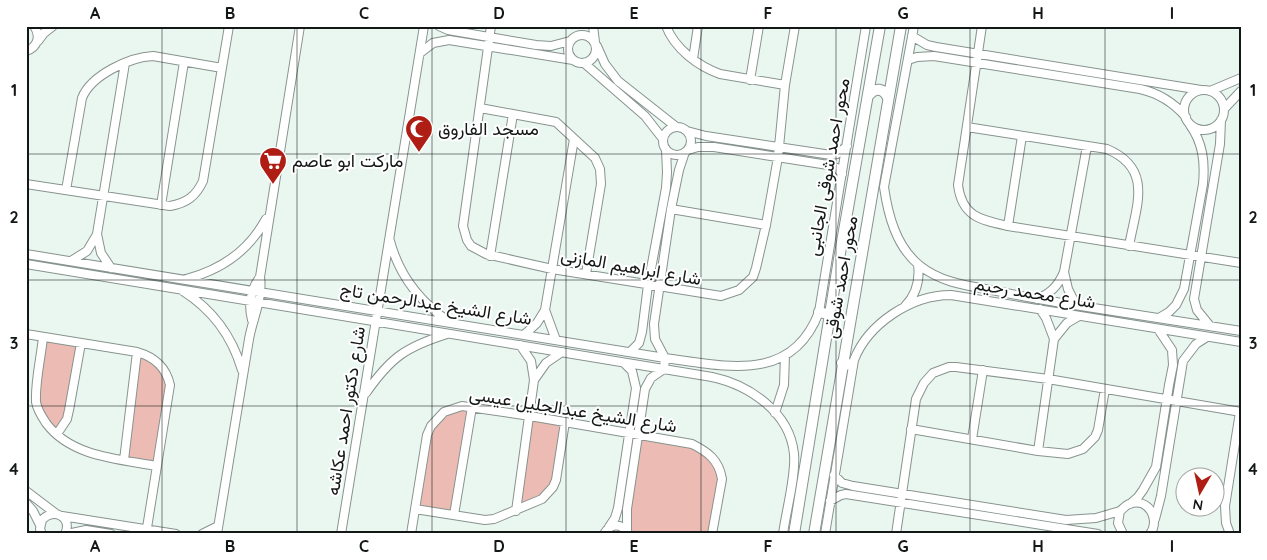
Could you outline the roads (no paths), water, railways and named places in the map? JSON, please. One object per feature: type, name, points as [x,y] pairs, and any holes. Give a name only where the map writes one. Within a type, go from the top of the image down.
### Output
[{"type":"main road","name":"محور احمد شوقى","points":[[794,534],[880,26]]},
{"type":"main road","name":"محور احمد شوقى","points":[[814,534],[879,185],[888,98],[901,26]]},
{"type":"main road","points":[[873,68],[884,74],[893,70]]},
{"type":"main road","points":[[868,94],[881,90],[886,93],[888,98]]},
{"type":"main road","points":[[819,312],[831,314]]},
{"type":"main road","points":[[792,479],[803,481]]},
{"type":"street","points":[[34,26],[38,32],[38,41]]},
{"type":"street","points":[[26,58],[29,50],[52,26]]},
{"type":"street","points":[[26,184],[170,206],[187,201],[199,189],[203,180],[229,26]]},
{"type":"street","name":"شارع دكتور احمد عكاشه","points":[[341,534],[424,26]]},
{"type":"street","points":[[439,26],[448,30],[544,45],[558,44],[585,35],[596,44],[605,64],[618,81],[675,126]]},
{"type":"street","name":"شارع ابراهيم المازنى","points":[[491,26],[463,226],[471,246],[490,256],[552,269],[720,296],[739,290],[753,277],[766,225],[778,157],[785,85],[795,26]]},
{"type":"street","points":[[573,60],[568,50],[582,26]]},
{"type":"street","points":[[584,63],[595,56],[596,44],[593,26]]},
{"type":"street","points":[[666,26],[675,44],[712,71],[750,80],[785,85]]},
{"type":"street","points":[[693,58],[698,26]]},
{"type":"street","points":[[750,80],[759,26]]},
{"type":"street","name":"محور احمد شوقى الجانبى","points":[[819,312],[848,146],[866,26]]},
{"type":"street","points":[[879,185],[914,26]]},
{"type":"street","points":[[982,26],[958,185],[963,205],[970,213],[978,218],[1008,226],[1241,263]]},
{"type":"street","points":[[202,534],[217,530],[252,320],[260,302],[260,277],[269,213],[299,28]]},
{"type":"street","points":[[912,36],[927,45],[1210,91],[1216,94],[1222,102],[1224,109]]},
{"type":"street","points":[[420,53],[433,44],[448,40],[584,63],[645,116],[663,139],[668,172],[666,188],[648,285],[642,332],[639,343],[630,352]]},
{"type":"street","points":[[66,190],[82,98],[84,92],[94,80],[134,59],[153,56],[222,68]]},
{"type":"street","points":[[908,60],[916,57],[934,56],[1149,91],[1178,108],[1186,117],[1200,143],[1204,167],[1203,184],[1184,289],[1181,297],[1169,312],[1159,318]]},
{"type":"street","points":[[161,205],[184,62]]},
{"type":"street","points":[[71,261],[87,251],[97,234],[125,63]]},
{"type":"street","points":[[1210,91],[1241,78]]},
{"type":"street","points":[[1186,117],[1185,110],[1189,98],[1201,90]]},
{"type":"street","points":[[1210,326],[1202,318],[1195,304],[1195,289],[1220,144],[1221,120],[1224,109],[1241,91]]},
{"type":"street","points":[[480,108],[556,122],[595,158],[600,169],[600,184],[586,274]]},
{"type":"street","points":[[490,256],[513,114]]},
{"type":"street","points":[[1190,125],[1204,130],[1217,125],[1221,120]]},
{"type":"street","points":[[663,139],[667,130],[680,126],[687,131],[706,136],[833,155],[848,146]]},
{"type":"street","points":[[967,127],[1107,148],[1119,154],[1128,161],[1135,171],[1138,183],[1138,195],[1129,246]]},
{"type":"street","points":[[628,533],[627,510],[648,384],[651,378],[664,369],[665,358],[657,345],[654,334],[658,287],[679,170],[691,138],[687,131]]},
{"type":"street","points":[[1008,226],[1022,136]]},
{"type":"street","points":[[525,334],[545,310],[574,139]]},
{"type":"street","points":[[1036,299],[1054,289],[1064,272],[1086,146]]},
{"type":"street","points":[[666,150],[676,155],[698,147],[714,147],[828,165],[837,168],[842,174]]},
{"type":"street","name":"شارع محمد رحيم","points":[[879,185],[895,232],[902,246],[918,264],[939,277],[963,285],[1036,299],[1241,331]]},
{"type":"street","points":[[671,209],[766,225]]},
{"type":"street","points":[[183,280],[218,268],[235,258],[249,245],[269,213]]},
{"type":"street","points":[[97,234],[101,253],[111,268]]},
{"type":"street","points":[[389,239],[397,262],[409,283],[424,302],[450,322]]},
{"type":"street","name":"شارع الشيخ عبدالرحمن تاج","points":[[26,254],[665,358],[731,367],[746,367],[773,361],[785,355],[803,341],[814,326],[819,312]]},
{"type":"street","points":[[40,266],[42,256]]},
{"type":"street","name":"شارع الشيخ عبدالرحمن تاج","points":[[26,264],[718,378],[736,384],[757,396],[775,413]]},
{"type":"street","points":[[902,309],[911,300],[917,284],[918,264]]},
{"type":"street","points":[[1064,272],[1068,289],[1076,305]]},
{"type":"street","points":[[150,284],[152,275]]},
{"type":"street","points":[[252,320],[250,300],[252,290],[260,277]]},
{"type":"street","points":[[917,284],[939,277]]},
{"type":"street","points":[[917,284],[935,296]]},
{"type":"street","points":[[179,288],[201,304],[220,324],[230,339],[243,373]]},
{"type":"street","name":"شارع محمد رحيم","points":[[847,364],[870,332],[902,309],[935,296],[951,295],[1241,342]]},
{"type":"street","points":[[1038,451],[1054,339],[1048,322],[1040,309]]},
{"type":"street","points":[[545,310],[556,340]]},
{"type":"street","points":[[1117,322],[1118,312]]},
{"type":"street","points":[[1054,339],[1067,323],[1079,316]]},
{"type":"street","points":[[830,501],[846,494],[901,498],[1066,520],[1096,518],[1120,511],[1138,497],[1156,467],[1173,358],[1172,350],[1158,329]]},
{"type":"street","points":[[364,397],[380,373],[399,355],[421,342],[450,333]]},
{"type":"street","points":[[26,334],[137,352],[153,358],[165,370],[170,385],[146,531]]},
{"type":"street","points":[[1150,534],[1161,496],[1183,361],[1196,344],[1208,337]]},
{"type":"street","points":[[43,338],[36,404],[44,420],[57,434],[89,453],[157,466]]},
{"type":"street","points":[[57,434],[67,419],[70,410],[81,343]]},
{"type":"street","points":[[516,511],[534,380],[530,361],[520,345]]},
{"type":"street","points":[[124,460],[137,352]]},
{"type":"street","points":[[534,380],[546,363],[562,352]]},
{"type":"street","points":[[783,534],[794,464],[791,442],[775,413],[784,384],[785,355]]},
{"type":"street","points":[[606,530],[615,518],[618,508],[635,382],[632,371],[624,363]]},
{"type":"street","points":[[825,534],[847,364]]},
{"type":"street","points":[[896,534],[916,398],[924,383],[933,373],[949,367],[1048,380],[1240,412],[1225,506],[1226,524],[1230,534]]},
{"type":"street","points":[[972,439],[983,370]]},
{"type":"street","points":[[911,429],[1038,451],[1068,454],[1083,449],[1090,444],[1098,430],[1106,389]]},
{"type":"street","name":"شارع الشيخ عبدالجليل عيسى","points":[[411,534],[431,426],[444,412],[462,406],[692,444],[708,452],[715,458],[722,479],[712,534]]},
{"type":"street","points":[[454,515],[472,407]]},
{"type":"street","points":[[415,509],[485,520],[494,519],[516,511],[542,499],[553,487],[556,480],[565,422]]},
{"type":"street","points":[[834,476],[847,485],[901,498],[1061,531],[1098,534]]},
{"type":"street","points":[[26,490],[59,514],[67,525],[66,534],[86,530],[111,534]]},
{"type":"street","points":[[26,503],[33,511],[41,531]]},
{"type":"street","points":[[1130,504],[1144,505],[1149,508],[1159,534]]},
{"type":"street","points":[[1120,511],[1118,523],[1123,534]]},
{"type":"street","points":[[41,531],[45,516],[59,514],[146,531],[176,534]]},
{"type":"street","points":[[606,530],[619,526],[628,533]]},
{"type":"place","name":"مسجد الفاروق","points":[[419,153]]},
{"type":"place","name":"ماركت ابو عاصم","points":[[273,185]]}]
